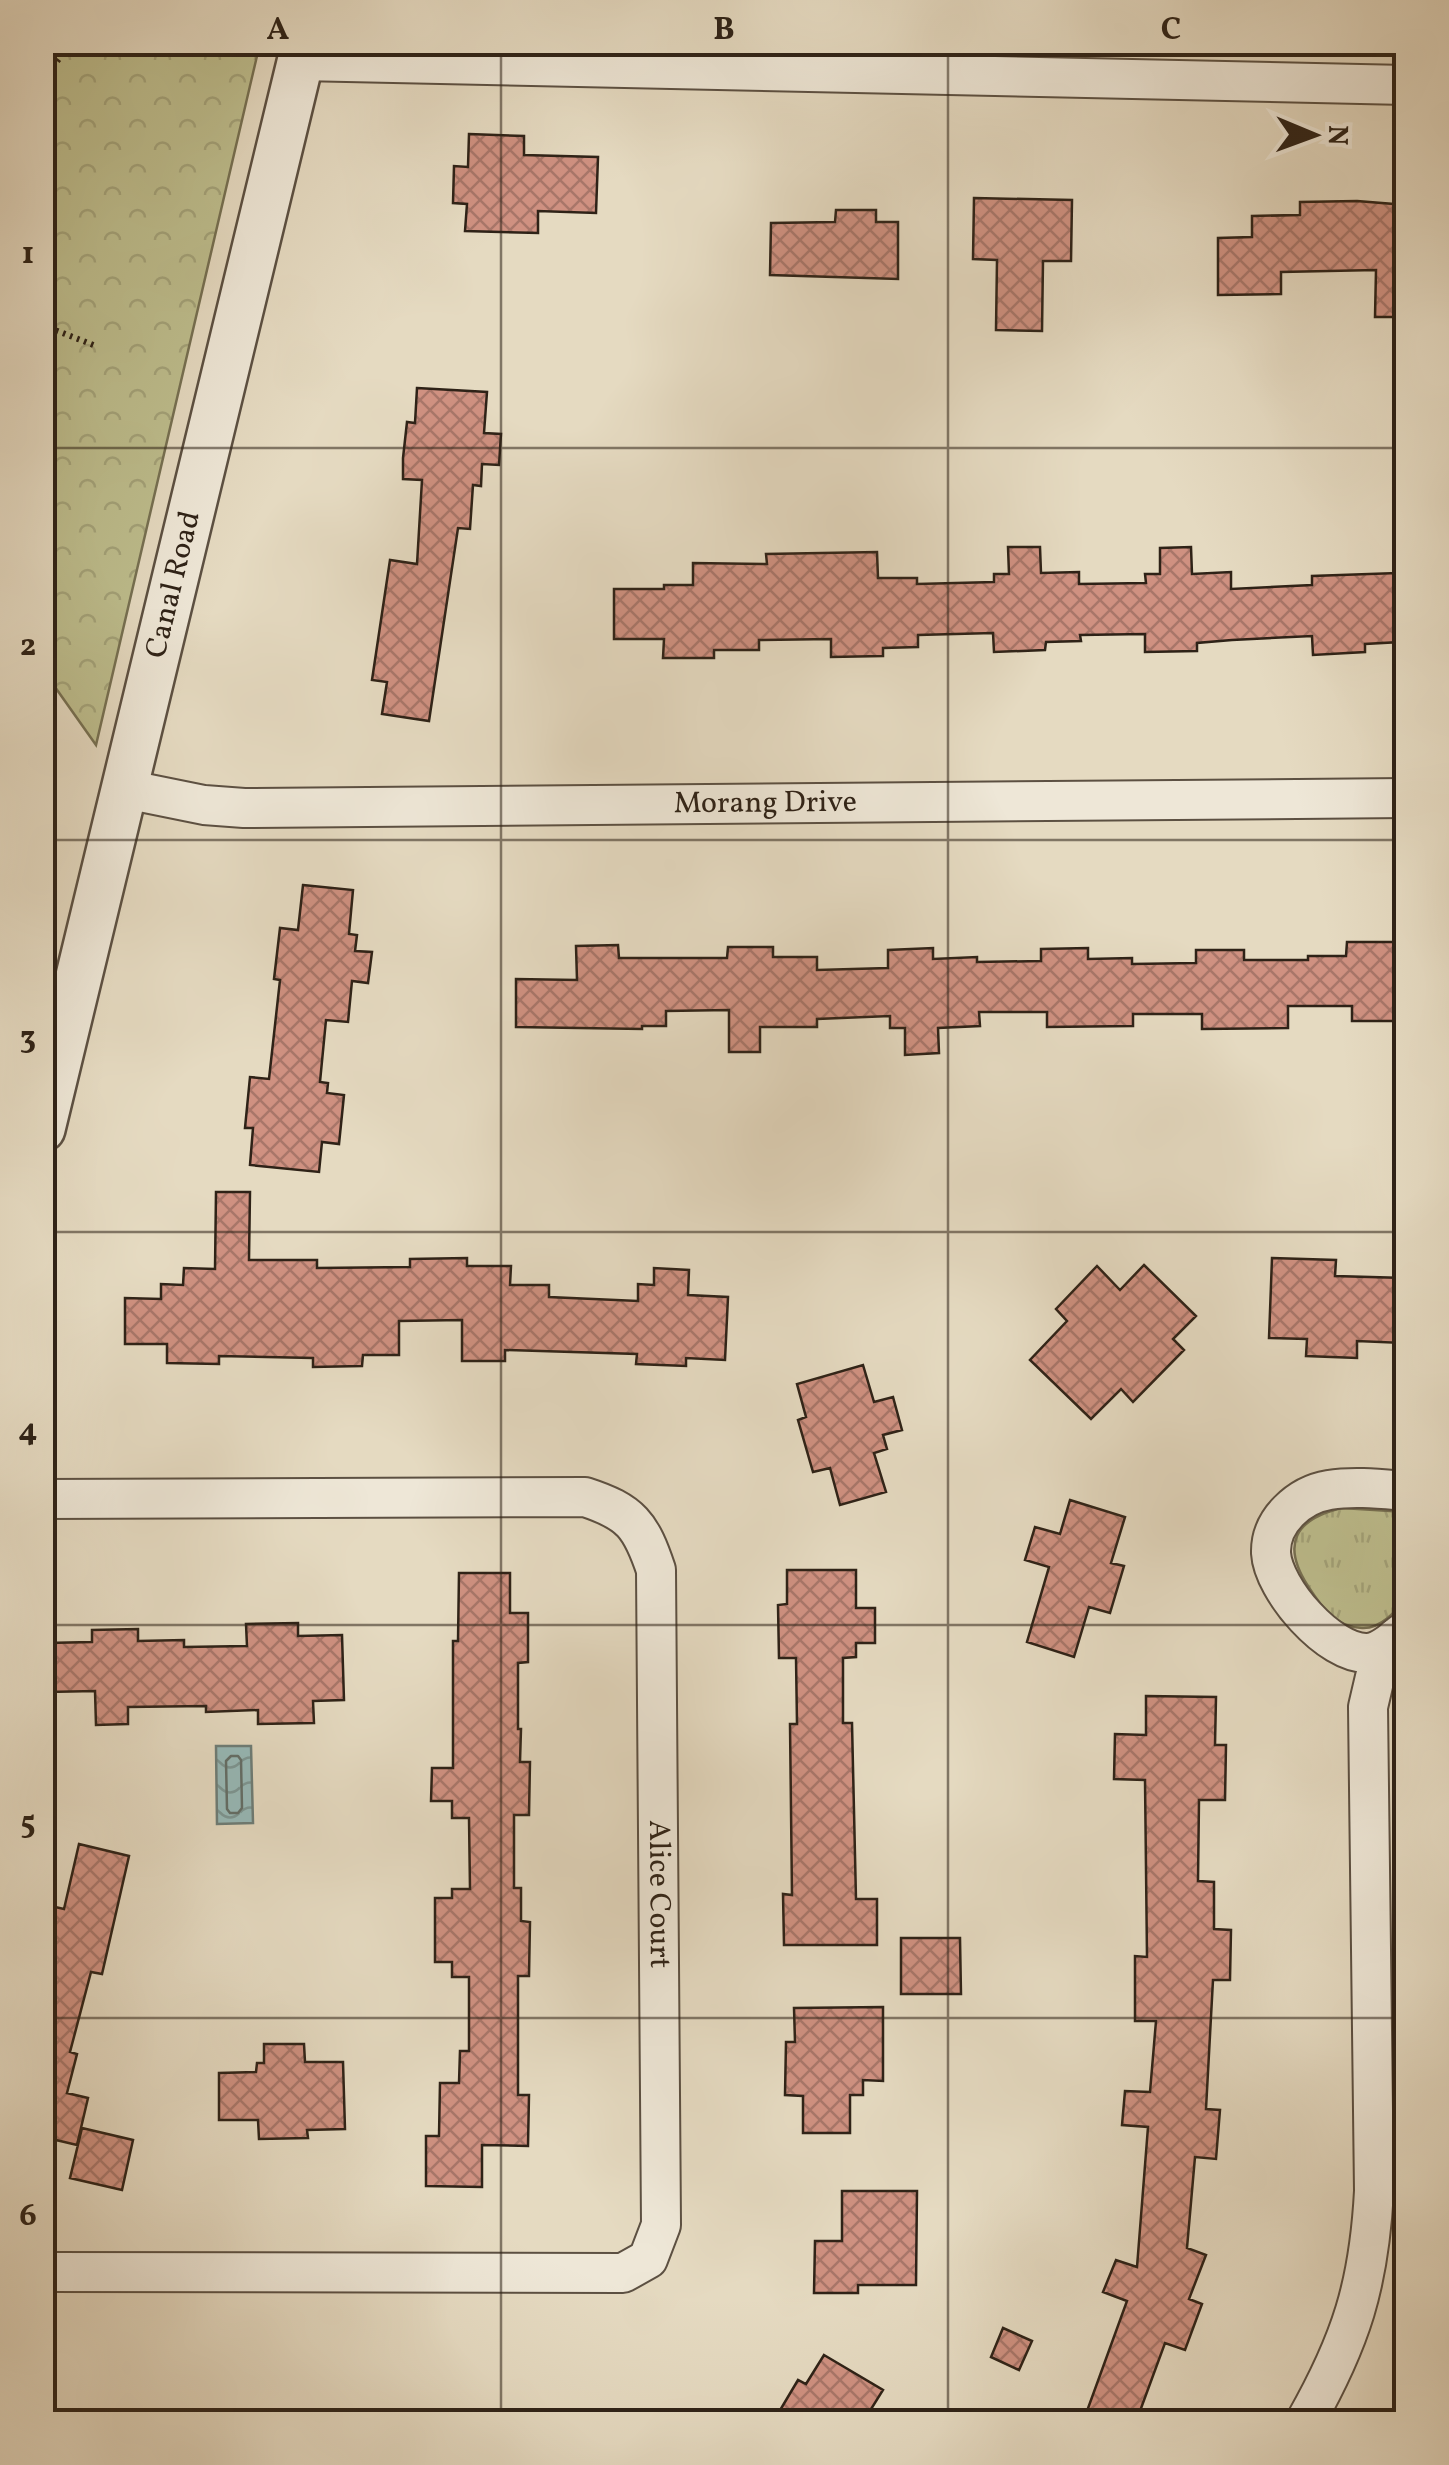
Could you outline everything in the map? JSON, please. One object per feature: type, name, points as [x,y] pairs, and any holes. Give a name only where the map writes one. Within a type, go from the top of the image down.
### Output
[{"type":"street","points":[[303,52],[1406,85]]},
{"type":"street","name":"Canal Road","points":[[42,1130],[58,1003],[125,790],[303,52]]},
{"type":"street","name":"Morang Drive","points":[[125,790],[204,805],[244,808],[1406,798]]},
{"type":"street","points":[[1368,1707],[1354,1672],[1290,1597],[1275,1570],[1272,1540],[1280,1521],[1293,1506],[1328,1490],[1406,1490]]},
{"type":"street","name":"Alice Court","points":[[42,1499],[585,1498],[612,1506],[632,1519],[645,1538],[656,1570],[660,2205],[660,2225],[648,2259],[622,2274],[42,2272]]},
{"type":"street","points":[[1330,1640],[1347,1649],[1368,1653],[1382,1649],[1402,1634]]},
{"type":"street","points":[[1305,2422],[1350,2334],[1364,2288],[1372,2239],[1368,1707],[1375,1677],[1402,1634]]},
{"type":"path","points":[[42,87],[72,42]]},
{"type":"path","points":[[42,324],[96,346]]},
{"type":"green space","points":[[42,43],[260,43],[96,745],[43,670]]},
{"type":"green space","points":[[1342,1508],[1406,1512],[1406,1598],[1387,1618],[1369,1628],[1352,1627],[1330,1614],[1308,1586],[1295,1558],[1294,1546],[1303,1526]]},
{"type":"water","points":[[216,1746],[251,1746],[253,1823],[217,1824]]},
{"type":"building","points":[[469,134],[524,136],[524,155],[598,157],[596,213],[538,211],[538,233],[465,231],[467,204],[453,203],[454,166],[468,167]]},
{"type":"building","points":[[974,198],[1072,200],[1071,261],[1043,261],[1042,331],[996,330],[997,260],[973,259]]},
{"type":"building","points":[[1300,202],[1406,205],[1406,317],[1375,317],[1376,270],[1281,272],[1281,294],[1218,295],[1218,238],[1252,237],[1252,216],[1300,215]]},
{"type":"building","points":[[836,210],[876,210],[876,222],[898,222],[898,279],[770,275],[771,223],[835,222]]},
{"type":"building","points":[[417,388],[487,392],[484,433],[501,434],[499,465],[482,464],[481,486],[473,485],[470,529],[458,528],[429,721],[382,714],[387,682],[372,680],[390,560],[417,564],[422,480],[403,479],[403,458],[407,422],[415,423]]},
{"type":"building","points":[[1008,547],[1040,547],[1041,573],[1079,572],[1079,584],[1146,583],[1145,574],[1160,574],[1160,548],[1191,547],[1192,574],[1231,572],[1231,589],[1312,585],[1312,576],[1397,573],[1400,642],[1365,644],[1365,652],[1313,655],[1312,636],[1197,643],[1197,651],[1145,652],[1145,634],[1080,635],[1081,641],[1046,642],[1045,650],[994,652],[993,633],[918,635],[918,647],[883,648],[883,656],[831,657],[831,639],[759,640],[759,650],[714,650],[714,658],[663,658],[664,639],[614,639],[614,589],[693,585],[693,563],[767,564],[766,554],[877,552],[878,578],[917,578],[917,584],[994,582],[994,574],[1009,574]]},
{"type":"building","points":[[303,885],[353,890],[349,934],[357,935],[355,951],[372,952],[368,983],[352,981],[348,1022],[326,1020],[320,1082],[328,1083],[327,1093],[344,1095],[339,1144],[322,1142],[319,1172],[250,1165],[253,1128],[245,1128],[250,1077],[269,1079],[280,980],[274,979],[280,928],[298,930]]},
{"type":"building","points":[[1347,942],[1394,942],[1395,953],[1406,953],[1406,1021],[1352,1021],[1352,1006],[1288,1006],[1288,1028],[1202,1029],[1202,1014],[1133,1014],[1133,1026],[1047,1027],[1047,1012],[979,1012],[980,1026],[938,1028],[939,1053],[905,1055],[905,1028],[890,1028],[890,1016],[817,1019],[817,1027],[760,1027],[760,1052],[729,1052],[729,1010],[666,1011],[666,1026],[642,1029],[516,1027],[516,979],[577,980],[576,946],[618,945],[619,958],[727,958],[728,947],[773,947],[773,957],[817,957],[817,970],[888,968],[888,950],[933,948],[933,959],[977,957],[977,962],[1041,961],[1041,949],[1088,948],[1088,959],[1132,958],[1132,964],[1196,963],[1196,950],[1244,950],[1244,960],[1346,956]]},
{"type":"building","points":[[216,1192],[250,1192],[249,1260],[317,1260],[317,1268],[410,1267],[410,1259],[467,1258],[467,1266],[511,1266],[510,1285],[549,1285],[549,1297],[638,1301],[638,1284],[654,1285],[654,1268],[689,1270],[688,1295],[728,1297],[725,1360],[686,1358],[686,1366],[636,1364],[637,1354],[505,1350],[505,1361],[462,1361],[462,1320],[399,1321],[399,1355],[363,1355],[362,1366],[313,1367],[313,1358],[219,1356],[219,1364],[167,1363],[167,1344],[125,1344],[125,1298],[161,1299],[161,1284],[183,1285],[184,1268],[215,1269]]},
{"type":"building","points":[[1272,1258],[1336,1260],[1335,1276],[1405,1278],[1403,1343],[1357,1341],[1357,1358],[1306,1356],[1307,1339],[1269,1338]]},
{"type":"building","points":[[1144,1265],[1196,1316],[1173,1339],[1184,1350],[1133,1402],[1121,1389],[1091,1419],[1030,1360],[1067,1321],[1056,1309],[1097,1266],[1120,1290]]},
{"type":"building","points":[[863,1365],[874,1402],[893,1397],[902,1430],[883,1435],[887,1449],[874,1453],[886,1492],[840,1505],[830,1468],[813,1472],[798,1420],[806,1417],[797,1384]]},
{"type":"building","points":[[1070,1500],[1125,1517],[1111,1563],[1124,1566],[1110,1613],[1089,1607],[1074,1657],[1027,1642],[1049,1567],[1025,1560],[1035,1527],[1060,1534]]},
{"type":"building","points":[[787,1570],[856,1570],[856,1608],[875,1608],[875,1643],[856,1643],[856,1657],[843,1658],[843,1723],[852,1723],[856,1899],[877,1899],[877,1945],[784,1945],[783,1894],[792,1895],[790,1724],[797,1724],[796,1658],[779,1658],[778,1605],[787,1604]]},
{"type":"building","points":[[459,1573],[510,1573],[510,1613],[528,1613],[528,1662],[518,1663],[518,1729],[520,1762],[530,1762],[529,1815],[514,1815],[514,1888],[521,1888],[521,1921],[530,1922],[529,1976],[518,1976],[518,2095],[529,2095],[528,2146],[482,2145],[482,2187],[426,2186],[426,2136],[439,2136],[440,2083],[459,2083],[460,2051],[469,2051],[469,1977],[452,1977],[452,1962],[435,1962],[435,1898],[452,1898],[452,1889],[470,1889],[469,1818],[452,1818],[452,1801],[431,1801],[432,1768],[453,1768],[453,1641],[458,1641]]},
{"type":"building","points":[[298,1623],[298,1636],[342,1635],[344,1700],[313,1701],[314,1723],[258,1724],[258,1710],[206,1712],[206,1706],[128,1707],[128,1724],[96,1725],[95,1691],[47,1692],[46,1643],[92,1642],[92,1630],[138,1629],[138,1641],[184,1640],[184,1647],[247,1646],[246,1624]]},
{"type":"building","points":[[1146,1696],[1216,1697],[1215,1745],[1226,1745],[1225,1800],[1199,1800],[1198,1881],[1214,1882],[1214,1929],[1231,1930],[1230,1980],[1213,1980],[1206,2109],[1220,2110],[1216,2159],[1195,2157],[1187,2248],[1206,2255],[1189,2299],[1202,2304],[1185,2350],[1165,2343],[1136,2422],[1083,2422],[1127,2301],[1103,2292],[1116,2260],[1137,2267],[1148,2127],[1122,2125],[1125,2091],[1150,2092],[1156,2021],[1135,2021],[1135,1956],[1147,1957],[1145,1780],[1114,1779],[1115,1734],[1146,1735]]},
{"type":"building","points":[[79,1844],[129,1856],[102,1974],[91,1972],[70,2052],[77,2054],[67,2093],[88,2098],[77,2145],[56,2140],[55,2144],[42,2143],[42,1904],[64,1909]]},
{"type":"building","points":[[901,1938],[960,1938],[961,1994],[901,1994]]},
{"type":"building","points":[[883,2007],[883,2081],[863,2080],[863,2095],[850,2095],[850,2133],[803,2133],[803,2096],[785,2095],[786,2042],[795,2042],[794,2008]]},
{"type":"building","points":[[264,2044],[304,2044],[305,2062],[343,2062],[345,2129],[307,2130],[308,2138],[259,2139],[258,2120],[219,2120],[219,2073],[256,2072],[257,2063],[264,2063]]},
{"type":"building","points":[[82,2128],[133,2140],[122,2190],[70,2178]]},
{"type":"building","points":[[842,2191],[917,2191],[916,2285],[858,2285],[858,2293],[814,2293],[815,2241],[842,2241]]},
{"type":"building","points":[[1003,2328],[1032,2341],[1019,2370],[991,2357]]},
{"type":"building","points":[[824,2355],[883,2390],[863,2422],[773,2422],[798,2380],[806,2384]]}]
